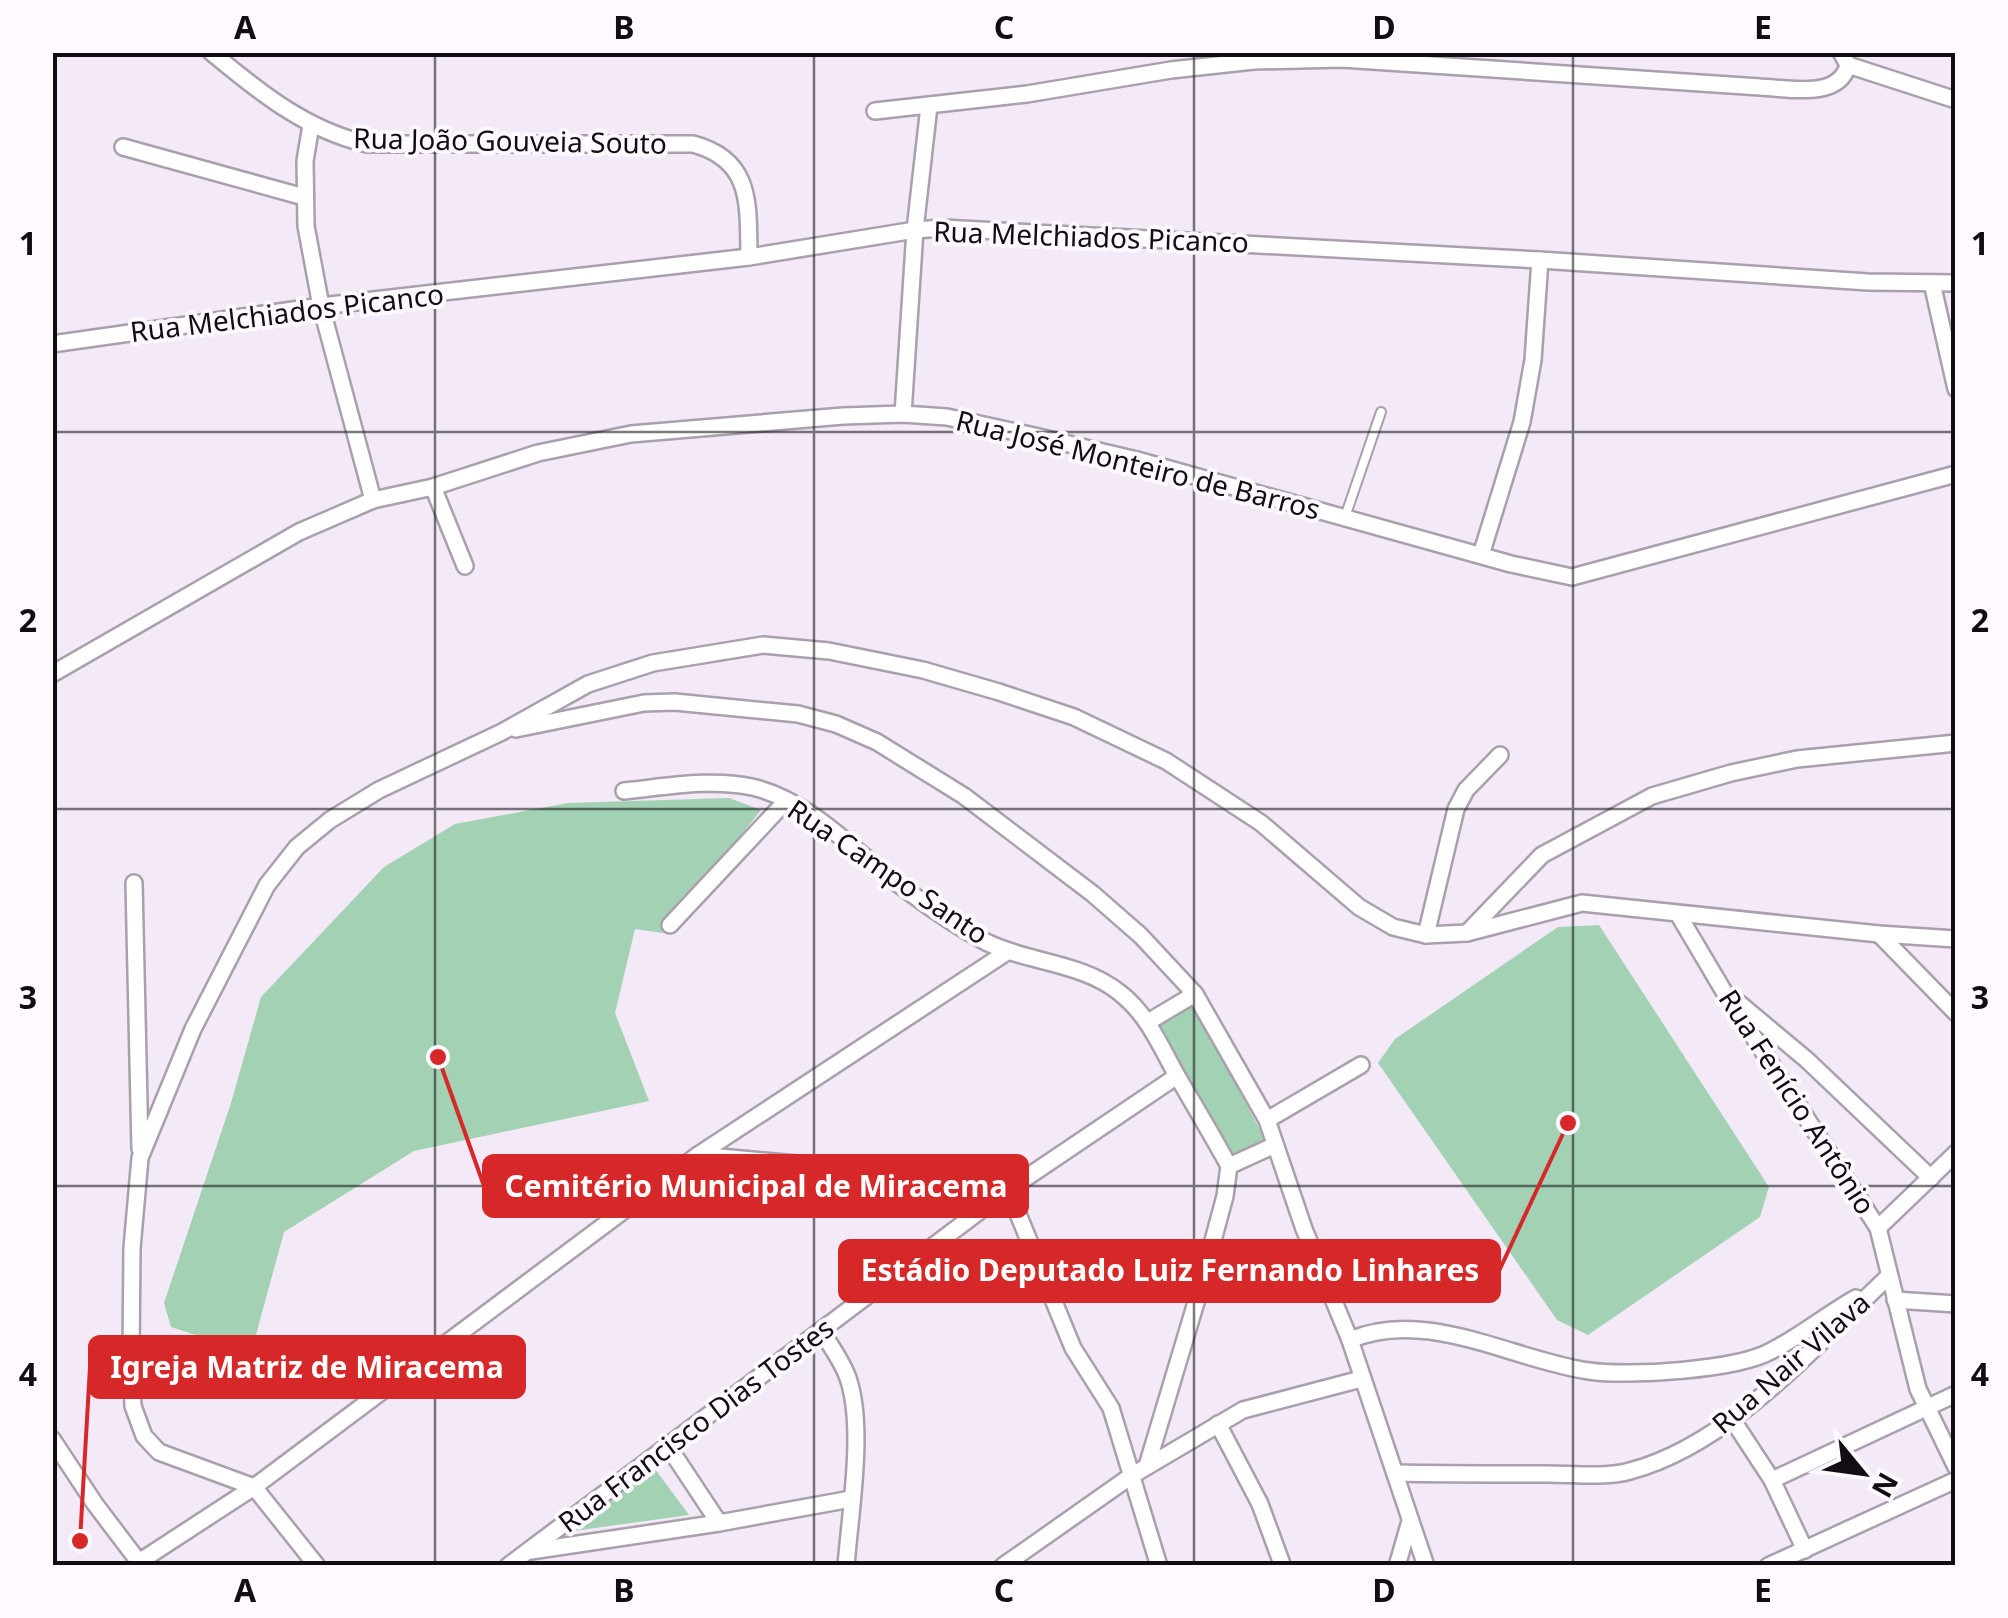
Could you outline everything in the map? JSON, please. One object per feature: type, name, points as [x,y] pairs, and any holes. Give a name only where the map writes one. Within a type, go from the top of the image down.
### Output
[{"type":"street","name":"Rua João Gouveia Souto","points":[[211,52],[255,89],[312,125],[335,137],[367,144],[693,144],[715,150],[732,162],[742,181],[748,208],[749,258]]},
{"type":"street","points":[[875,111],[1171,70],[1254,61],[1342,60],[1822,88],[1836,85],[1844,78],[1844,59],[1956,100]]},
{"type":"street","points":[[903,414],[929,106]]},
{"type":"street","points":[[312,125],[304,197],[320,306],[373,500]]},
{"type":"street","points":[[123,147],[304,197]]},
{"type":"street","name":"Rua Melchiados Picanco","points":[[52,344],[320,306],[749,258],[916,230],[1066,233],[1956,283]]},
{"type":"street","points":[[1481,556],[1522,422],[1533,360],[1540,260]]},
{"type":"street","points":[[1932,284],[1956,389]]},
{"type":"street","name":"Rua José Monteiro de Barros","points":[[52,674],[285,539],[373,500],[432,487],[538,454],[631,434],[903,414],[947,417],[1137,460],[1481,556],[1572,577],[1956,474]]},
{"type":"street","points":[[432,487],[465,566]]},
{"type":"street","points":[[140,1158],[193,1028],[267,886],[296,847],[330,820],[379,790],[502,732],[588,684],[653,663],[763,645],[829,651],[923,670],[1074,718],[1166,761],[1261,823],[1360,907],[1393,927],[1426,935],[1467,932],[1582,903],[1879,934],[1956,938]]},
{"type":"street","points":[[502,732],[644,703],[675,702],[798,714],[836,724],[876,742],[964,796],[1117,915],[1174,968],[1195,994],[1267,1120],[1304,1230],[1350,1340],[1426,1566]]},
{"type":"street","points":[[1467,932],[1542,855],[1652,796],[1731,772],[1797,759],[1956,743]]},
{"type":"street","points":[[1426,935],[1456,810],[1466,790],[1500,755]]},
{"type":"street","name":"Rua Campo Santo","points":[[624,791],[718,784],[754,788],[786,801],[833,830],[887,875],[958,925],[1007,952],[1040,958],[1119,992],[1148,1022],[1229,1166]]},
{"type":"street","points":[[670,925],[786,801]]},
{"type":"street","points":[[134,883],[140,1158],[132,1248],[133,1406],[144,1436],[158,1452],[254,1487],[317,1566]]},
{"type":"street","name":"Rua Fenício Antônio","points":[[1678,914],[1878,1228],[1884,1281],[1895,1300],[1909,1362],[1926,1408],[1956,1467]]},
{"type":"street","points":[[1879,934],[1956,1013]]},
{"type":"street","points":[[52,1439],[141,1564],[254,1487],[698,1155],[1007,952]]},
{"type":"street","points":[[1723,990],[1808,1060],[1931,1178]]},
{"type":"street","points":[[1148,1022],[1195,994]]},
{"type":"street","points":[[1267,1120],[1361,1065]]},
{"type":"street","name":"Rua Francisco Dias Tostes","points":[[508,1566],[1005,1192],[1178,1076]]},
{"type":"street","points":[[1147,1466],[1200,1290],[1229,1166],[1276,1145]]},
{"type":"street","points":[[1878,1228],[1956,1153]]},
{"type":"street","points":[[698,1155],[950,1178],[1005,1192],[1074,1348],[1110,1408],[1159,1566]]},
{"type":"street","points":[[1350,1340],[1370,1331],[1417,1329],[1594,1372],[1682,1368],[1755,1358],[1772,1351],[1884,1281]]},
{"type":"street","name":"Rua Nair Vilava","points":[[1395,1473],[1628,1472],[1694,1444],[1732,1419],[1884,1281]]},
{"type":"street","points":[[1895,1300],[1956,1304]]},
{"type":"street","points":[[821,1330],[848,1379],[854,1406],[846,1566]]},
{"type":"street","points":[[1003,1566],[1131,1476],[1243,1410],[1361,1379]]},
{"type":"street","points":[[1772,1480],[1956,1394]]},
{"type":"street","points":[[1732,1419],[1772,1480],[1805,1550]]},
{"type":"street","points":[[1218,1424],[1260,1504],[1282,1564]]},
{"type":"street","points":[[668,1446],[719,1523]]},
{"type":"street","points":[[1768,1566],[1956,1480]]},
{"type":"street","points":[[527,1551],[851,1499]]},
{"type":"street","points":[[1398,1566],[1410,1521]]},
{"type":"lane","points":[[1346,517],[1381,412]]},
{"type":"green space","points":[[729,798],[761,810],[663,933],[635,929],[615,1013],[649,1101],[414,1151],[284,1232],[251,1353],[171,1327],[164,1303],[231,1103],[261,997],[384,867],[455,824],[568,803]]},
{"type":"green space","points":[[1599,925],[1769,1187],[1760,1217],[1588,1335],[1557,1320],[1378,1063],[1395,1039],[1558,927]]},
{"type":"green space","points":[[1191,1000],[1266,1141],[1222,1159],[1153,1025]]},
{"type":"green space","points":[[652,1465],[689,1515],[566,1532]]},
{"type":"place","name":"Cemitério Municipal de Miracema","points":[[438,1057]]},
{"type":"place","name":"Estádio Deputado Luiz Fernando Linhares","points":[[1568,1123]]},
{"type":"place","name":"Igreja Matriz de Miracema","points":[[80,1541]]}]
